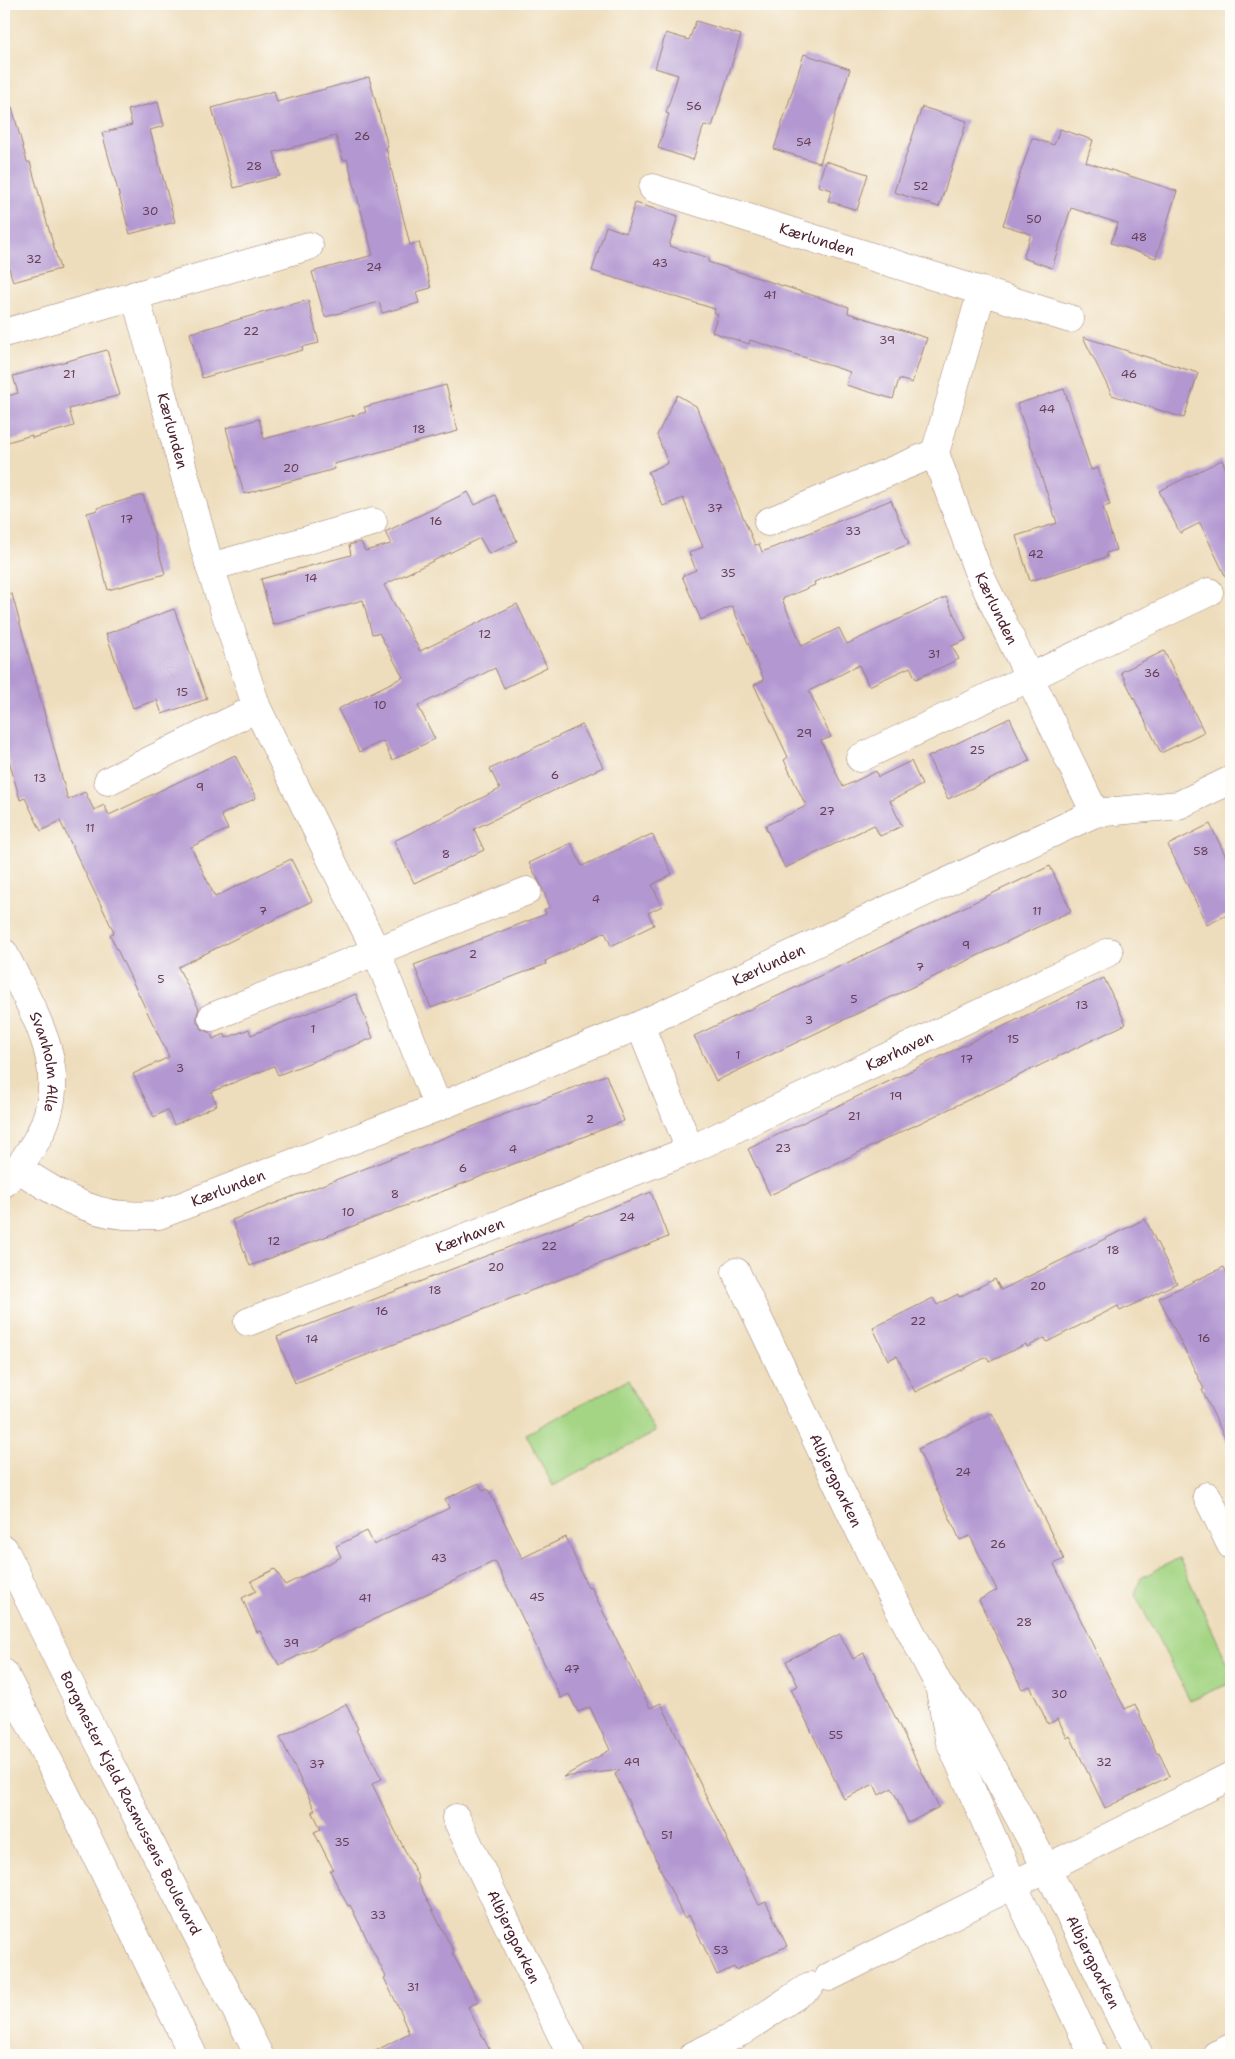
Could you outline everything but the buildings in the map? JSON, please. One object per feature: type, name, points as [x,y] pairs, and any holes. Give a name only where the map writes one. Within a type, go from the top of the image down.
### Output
[{"type":"street","name":"Kærlunden","points":[[653,188],[1070,319]]},
{"type":"street","points":[[4,333],[309,246]]},
{"type":"street","points":[[768,522],[935,453],[982,291]]},
{"type":"street","name":"Kærlunden","points":[[136,295],[210,567],[257,708],[376,951],[438,1108]]},
{"type":"street","name":"Kærlunden","points":[[935,453],[977,569],[1095,813]]},
{"type":"street","points":[[210,567],[373,522]]},
{"type":"street","points":[[860,758],[1209,592]]},
{"type":"street","points":[[108,781],[257,708]]},
{"type":"street","name":"Kærlunden","points":[[9,1174],[88,1207],[122,1215],[159,1215],[438,1108],[640,1025],[1095,813],[1179,805],[1231,780]]},
{"type":"street","points":[[212,1017],[526,891]]},
{"type":"street","name":"Kærhaven","points":[[248,1322],[690,1150],[1109,952]]},
{"type":"street","name":"Svanholm Alle","points":[[4,953],[45,1037],[54,1078],[52,1101],[46,1124],[9,1174]]},
{"type":"street","points":[[640,1025],[690,1150]]},
{"type":"street","name":"Albjergparken","points":[[736,1272],[877,1567],[940,1687],[968,1723],[1046,1867],[1140,2055]]},
{"type":"street","points":[[1207,1496],[1231,1545]]},
{"type":"street","name":"Borgmester Kjeld Rasmussens Boulevard","points":[[4,1549],[104,1754],[259,2055]]},
{"type":"street","points":[[4,1673],[82,1826],[193,2055]]},
{"type":"street","name":"Albjergparken","points":[[940,1687],[949,1739],[1013,1884],[1094,2055]]},
{"type":"street","points":[[694,2055],[741,2032],[820,1981],[1231,1776]]},
{"type":"street","name":"Albjergparken","points":[[456,1818],[571,2055]]},
{"type":"street","points":[[1216,2055],[1231,2048]]},
{"type":"green space","points":[[628,1380],[655,1432],[553,1486],[526,1434]]},
{"type":"green space","points":[[1179,1558],[1231,1671],[1231,1683],[1190,1700],[1135,1594],[1141,1578]]}]
